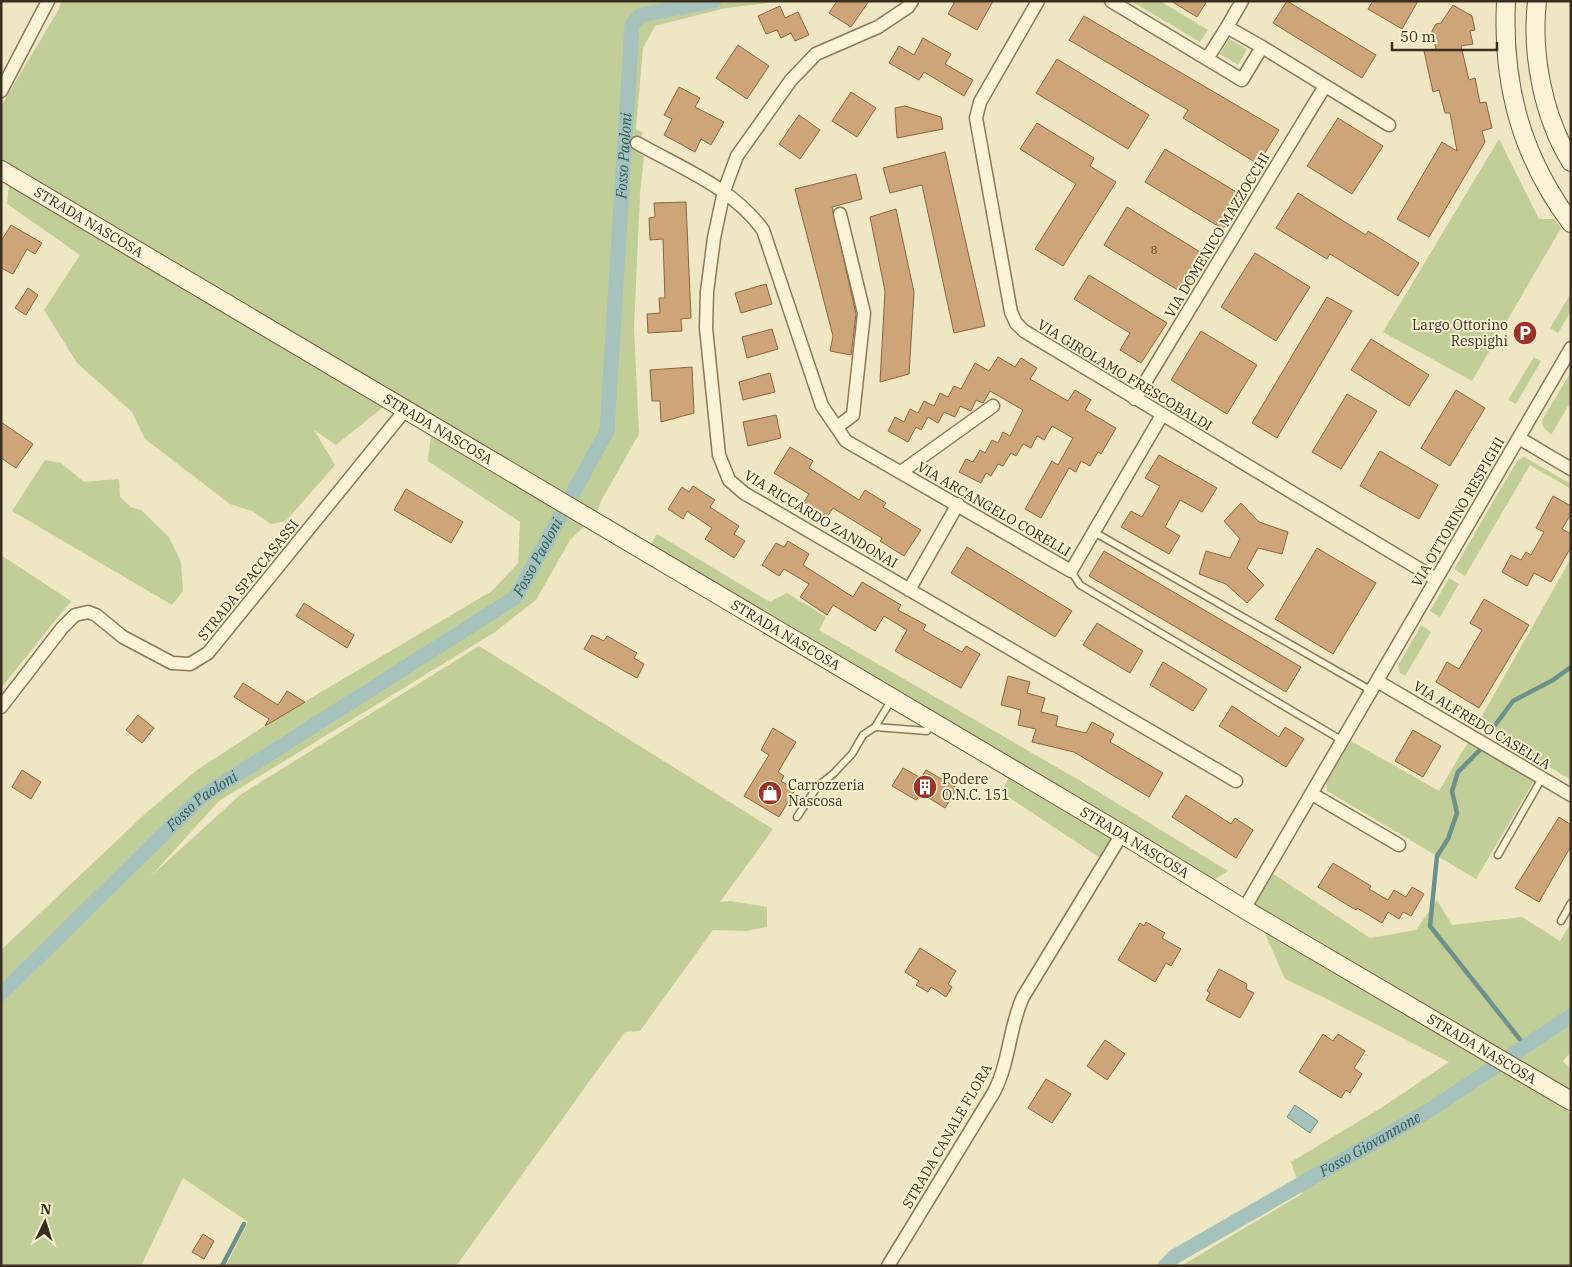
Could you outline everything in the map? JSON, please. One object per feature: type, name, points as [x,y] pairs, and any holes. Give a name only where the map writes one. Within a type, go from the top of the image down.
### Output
[{"type":"street","points":[[1,91],[48,1]]},
{"type":"street","name":"VIA RICCARDO ZANDONAI","points":[[912,1],[908,8],[878,27],[816,54],[791,80],[737,156],[724,191],[714,238],[707,292],[706,328],[718,455],[729,480],[744,493],[1236,781]]},
{"type":"street","name":"VIA GIROLAMO FRESCOBALDI","points":[[1038,1],[980,102],[976,118],[1011,312],[1016,323],[1024,331],[1134,399],[1436,579]]},
{"type":"street","points":[[1110,1],[1242,80],[1262,47]]},
{"type":"street","points":[[1207,59],[1242,1]]},
{"type":"street","points":[[1506,1],[1507,60],[1513,102],[1523,139],[1534,166],[1552,197],[1571,223]]},
{"type":"street","points":[[1537,1],[1536,55],[1553,125],[1571,162]]},
{"type":"street","points":[[1227,27],[1389,125]]},
{"type":"street","points":[[1507,60],[1536,55]]},
{"type":"street","name":"VIA DOMENICO MAZZOCCHI","points":[[1134,399],[1325,86]]},
{"type":"street","name":"VIA ARCANGELO CORELLI","points":[[637,143],[724,191],[750,212],[763,230],[822,406],[846,441],[1071,571],[1162,415]]},
{"type":"street","name":"STRADA NASCOSA","points":[[1,170],[1122,834],[1244,909],[1571,1100]]},
{"type":"street","points":[[836,427],[854,415],[864,313],[840,214]]},
{"type":"street","name":"VIA OTTORINO RESPIGHI","points":[[1244,909],[1571,348]]},
{"type":"street","name":"VIA ARCANGELO CORELLI","points":[[902,472],[994,406]]},
{"type":"street","name":"STRADA SPACCASASSI","points":[[1,708],[67,621],[84,612],[96,615],[124,637],[172,663],[190,664],[208,653],[406,409]]},
{"type":"street","points":[[1519,438],[1571,469]]},
{"type":"street","points":[[909,590],[958,504]]},
{"type":"street","name":"VIA ALFREDO CASELLA","points":[[1374,686],[1571,795]]},
{"type":"street","points":[[1312,794],[1399,845]]},
{"type":"street","name":"STRADA CANALE FLORA","points":[[888,1266],[994,1092],[1005,1067],[1015,1017],[1023,996],[1122,834]]},
{"type":"lane","points":[[1094,532],[1374,686]]},
{"type":"lane","points":[[1071,571],[1080,585],[1343,741]]},
{"type":"lane","points":[[797,817],[817,787],[852,754],[863,735],[875,727],[892,698]]},
{"type":"lane","points":[[875,727],[928,731],[932,722]]},
{"type":"lane","points":[[1498,855],[1542,778]]},
{"type":"lane","points":[[1561,921],[1571,904]]},
{"type":"green space","points":[[61,1],[786,1],[726,8],[655,26],[643,48],[636,129],[643,133],[635,150],[644,156],[640,195],[634,328],[639,434],[601,501],[596,515],[570,540],[536,600],[495,632],[219,801],[151,876],[240,795],[479,646],[773,829],[720,902],[731,901],[767,907],[767,927],[747,931],[713,930],[640,1031],[625,1032],[456,1266],[226,1266],[248,1222],[183,1178],[141,1266],[1,1266],[1,950],[147,812],[197,770],[272,721],[492,591],[518,563],[520,522],[428,461],[433,416],[397,396],[336,445],[314,430],[335,465],[286,521],[271,524],[252,511],[230,504],[145,439],[132,412],[77,363],[44,310],[80,255],[7,204],[11,166],[1,160],[1,106],[59,9]]},
{"type":"green space","points":[[1131,1],[1160,1],[1208,30],[1200,42]]},
{"type":"green space","points":[[1229,39],[1247,49],[1238,65],[1220,54]]},
{"type":"green space","points":[[1499,139],[1539,219],[1554,219],[1561,228],[1472,381],[1383,332]]},
{"type":"green space","points":[[1571,293],[1571,311],[1558,333],[1550,328]]},
{"type":"green space","points":[[1534,357],[1541,361],[1516,404],[1508,400]]},
{"type":"green space","points":[[1571,372],[1571,401],[1551,435],[1543,427],[1542,420]]},
{"type":"green space","points":[[1524,457],[1571,484],[1571,489],[1530,465],[1465,576],[1454,569],[1517,461]]},
{"type":"green space","points":[[45,460],[61,463],[84,482],[119,479],[120,497],[131,507],[141,510],[169,537],[181,562],[183,591],[172,605],[12,511]]},
{"type":"green space","points":[[657,534],[770,602],[787,593],[826,617],[819,630],[1079,780],[1228,871],[1212,881],[1133,835],[1099,857],[1001,792],[1015,767],[648,549]]},
{"type":"green space","points":[[1,555],[71,601],[1,688]]},
{"type":"green space","points":[[1571,558],[1571,780],[1478,723]]},
{"type":"green space","points":[[1449,578],[1459,584],[1440,617],[1430,611]]},
{"type":"green space","points":[[1421,625],[1431,632],[1405,676],[1400,673],[1398,666]]},
{"type":"green space","points":[[1351,741],[1439,791],[1468,742],[1534,781],[1476,879],[1327,791],[1326,783]]},
{"type":"green space","points":[[1272,873],[1370,938],[1416,930],[1437,900],[1452,925],[1522,917],[1560,941],[1571,923],[1571,1052],[1563,1061],[1571,1070],[1571,1109],[1567,1112],[1571,1114],[1571,1266],[1181,1266],[1302,1194],[1291,1162],[1381,1108],[1449,1062],[1285,979],[1253,907]]},
{"type":"water","points":[[1295,1105],[1318,1121],[1310,1133],[1287,1117]]},
{"type":"building","points":[[837,1],[869,1],[851,27],[829,13]]},
{"type":"building","points":[[955,1],[993,1],[977,30],[948,14]]},
{"type":"building","points":[[1171,1],[1207,1],[1197,17]]},
{"type":"building","points":[[1287,1],[1376,55],[1362,78],[1273,23]]},
{"type":"building","points":[[1373,1],[1418,1],[1402,29],[1368,9]]},
{"type":"building","points":[[1453,5],[1472,16],[1475,30],[1470,31],[1473,44],[1461,46],[1469,80],[1475,78],[1480,103],[1486,102],[1492,128],[1482,131],[1485,142],[1429,237],[1397,219],[1442,142],[1457,151],[1450,113],[1445,113],[1439,90],[1433,92],[1424,51],[1436,49],[1432,31],[1436,24],[1441,23]]},
{"type":"building","points":[[780,6],[785,18],[798,12],[809,35],[795,41],[791,33],[781,38],[777,30],[766,34],[758,16]]},
{"type":"building","points":[[1084,16],[1279,130],[1258,164],[1183,118],[1188,110],[1069,40]]},
{"type":"building","points":[[923,38],[951,54],[945,64],[973,80],[964,96],[924,72],[919,80],[889,63],[899,46],[914,55]]},
{"type":"building","points":[[738,45],[769,66],[747,99],[716,78]]},
{"type":"building","points":[[1057,59],[1149,115],[1128,149],[1036,93]]},
{"type":"building","points":[[679,87],[700,98],[695,107],[724,122],[711,145],[701,139],[695,152],[664,135],[672,119],[664,115]]},
{"type":"building","points":[[851,92],[876,108],[857,137],[832,121]]},
{"type":"building","points":[[905,106],[941,117],[943,129],[897,138],[895,108]]},
{"type":"building","points":[[799,115],[820,130],[800,159],[779,144]]},
{"type":"building","points":[[1338,118],[1383,146],[1352,194],[1307,166]]},
{"type":"building","points":[[1037,123],[1094,158],[1090,166],[1116,182],[1063,266],[1035,249],[1076,184],[1020,149]]},
{"type":"building","points":[[1165,149],[1243,196],[1223,229],[1145,182]]},
{"type":"building","points":[[945,152],[985,326],[954,333],[922,185],[890,193],[883,168]]},
{"type":"building","points":[[856,174],[862,199],[832,207],[856,314],[851,355],[830,351],[833,336],[795,189]]},
{"type":"building","points":[[1298,193],[1366,235],[1368,231],[1419,263],[1398,296],[1330,254],[1327,259],[1276,228]]},
{"type":"building","points":[[686,202],[691,318],[681,319],[682,331],[648,333],[647,314],[660,313],[659,298],[665,298],[663,239],[650,240],[649,218],[655,217],[654,203]]},
{"type":"building","points":[[1127,207],[1205,255],[1181,292],[1104,245]]},
{"type":"building","points":[[896,209],[914,292],[909,374],[880,382],[885,291],[870,217]]},
{"type":"building","points":[[11,225],[42,243],[35,254],[27,249],[13,274],[1,268],[1,241]]},
{"type":"building","points":[[1255,253],[1310,287],[1276,341],[1221,307]]},
{"type":"building","points":[[1089,275],[1167,323],[1141,363],[1120,350],[1130,333],[1074,299]]},
{"type":"building","points":[[766,284],[772,304],[741,313],[735,293]]},
{"type":"building","points":[[28,288],[38,295],[26,315],[15,308]]},
{"type":"building","points":[[1327,297],[1352,311],[1277,438],[1252,423]]},
{"type":"building","points":[[772,329],[778,349],[747,358],[742,337]]},
{"type":"building","points":[[1201,331],[1257,365],[1227,414],[1171,380]]},
{"type":"building","points":[[1371,339],[1429,375],[1409,406],[1351,370]]},
{"type":"building","points":[[998,357],[1015,367],[1021,358],[1037,368],[1030,379],[1068,401],[1075,390],[1091,400],[1085,410],[1116,428],[1101,454],[1098,452],[1090,466],[1081,461],[1076,472],[1069,468],[1041,518],[1025,509],[1052,461],[1058,465],[1073,438],[1052,426],[1044,440],[1037,436],[1031,448],[1023,444],[1016,456],[1011,453],[1003,466],[998,464],[991,476],[986,473],[981,483],[959,472],[966,459],[973,462],[980,450],[985,453],[992,440],[998,443],[1003,432],[1010,436],[1023,410],[990,391],[983,403],[976,400],[971,411],[960,406],[955,417],[944,412],[938,423],[928,417],[921,430],[916,427],[908,442],[888,431],[895,417],[904,422],[910,409],[918,413],[924,401],[934,406],[940,393],[948,397],[954,386],[961,389],[975,363],[989,371]]},
{"type":"building","points":[[692,367],[694,413],[661,422],[660,401],[652,401],[650,370]]},
{"type":"building","points":[[770,373],[775,392],[743,400],[739,382]]},
{"type":"building","points":[[1456,390],[1485,408],[1450,466],[1421,448]]},
{"type":"building","points":[[1347,394],[1377,411],[1341,469],[1312,452]]},
{"type":"building","points":[[776,415],[781,438],[748,446],[743,422]]},
{"type":"building","points":[[1,422],[33,444],[16,468],[1,458]]},
{"type":"building","points":[[790,447],[813,461],[809,468],[859,500],[865,490],[886,503],[883,507],[921,530],[904,556],[880,541],[882,538],[833,508],[827,517],[804,502],[809,494],[774,473]]},
{"type":"building","points":[[1380,451],[1438,485],[1419,519],[1360,486]]},
{"type":"building","points":[[1159,455],[1217,488],[1202,512],[1180,500],[1165,527],[1180,536],[1169,554],[1121,527],[1131,511],[1142,517],[1160,486],[1145,478]]},
{"type":"building","points":[[693,486],[715,500],[710,507],[739,526],[734,534],[745,541],[734,558],[705,539],[712,528],[687,511],[683,519],[668,509],[682,487],[689,492]]},
{"type":"building","points":[[406,489],[463,522],[451,543],[394,510]]},
{"type":"building","points":[[1553,496],[1571,506],[1571,514],[1562,529],[1571,534],[1571,547],[1551,582],[1534,573],[1527,586],[1502,572],[1511,555],[1521,560],[1526,552],[1531,555],[1544,532],[1536,528]]},
{"type":"building","points":[[1241,503],[1259,522],[1288,532],[1282,554],[1258,548],[1247,568],[1264,585],[1247,603],[1226,584],[1199,574],[1206,551],[1230,558],[1240,539],[1224,521]]},
{"type":"building","points":[[788,541],[809,554],[803,565],[853,597],[862,582],[901,605],[898,610],[926,625],[923,630],[962,652],[966,646],[980,654],[961,688],[895,651],[907,630],[884,616],[875,631],[833,605],[827,615],[800,597],[809,584],[784,569],[779,576],[762,565],[776,543],[784,547]]},
{"type":"building","points":[[967,547],[1072,611],[1055,637],[951,573]]},
{"type":"building","points":[[1317,548],[1376,583],[1333,654],[1275,619]]},
{"type":"building","points":[[1104,551],[1301,667],[1286,692],[1089,576]]},
{"type":"building","points":[[1484,599],[1529,625],[1479,708],[1436,682],[1447,662],[1459,669],[1482,630],[1470,623]]},
{"type":"building","points":[[304,603],[354,635],[347,648],[296,616]]},
{"type":"building","points":[[1097,623],[1143,651],[1130,673],[1083,645]]},
{"type":"building","points":[[592,635],[604,641],[607,636],[637,653],[634,658],[644,664],[637,678],[584,649]]},
{"type":"building","points":[[1163,662],[1207,689],[1193,711],[1150,685]]},
{"type":"building","points":[[1008,676],[1030,682],[1027,693],[1045,698],[1041,712],[1058,716],[1056,726],[1086,733],[1092,722],[1114,734],[1110,742],[1163,773],[1149,797],[1074,752],[1032,742],[1036,729],[1018,725],[1021,710],[1001,705]]},
{"type":"building","points":[[243,683],[278,705],[287,691],[305,702],[265,726],[269,719],[234,697]]},
{"type":"building","points":[[1232,706],[1279,737],[1285,727],[1304,739],[1286,767],[1219,726]]},
{"type":"building","points":[[138,715],[154,728],[142,743],[126,730]]},
{"type":"building","points":[[773,728],[796,742],[778,772],[784,776],[781,781],[795,790],[779,817],[744,796],[769,755],[761,750]]},
{"type":"building","points":[[1413,730],[1441,746],[1423,777],[1395,761]]},
{"type":"building","name":"Podere O.N.C. 151","points":[[903,768],[921,778],[926,770],[957,788],[945,808],[921,793],[916,800],[892,786]]},
{"type":"building","points":[[22,770],[41,782],[31,799],[12,787]]},
{"type":"building","points":[[1186,795],[1231,824],[1235,818],[1253,830],[1236,858],[1172,817]]},
{"type":"building","points":[[1559,817],[1571,825],[1571,846],[1539,902],[1515,888]]},
{"type":"building","points":[[1333,863],[1371,886],[1369,889],[1388,900],[1394,890],[1406,897],[1412,887],[1424,894],[1411,916],[1403,912],[1399,919],[1388,912],[1382,923],[1318,887]]},
{"type":"building","points":[[1146,922],[1165,933],[1162,938],[1181,949],[1171,966],[1166,963],[1155,982],[1118,960],[1140,923],[1144,926]]},
{"type":"building","points":[[920,948],[956,971],[948,984],[952,987],[946,997],[931,987],[928,992],[916,985],[919,981],[905,972]]},
{"type":"building","points":[[1219,969],[1247,984],[1246,989],[1254,993],[1240,1018],[1206,1000],[1210,993],[1207,991]]},
{"type":"building","points":[[1323,1034],[1333,1041],[1338,1034],[1365,1051],[1354,1068],[1362,1074],[1350,1093],[1346,1090],[1341,1098],[1299,1072]]},
{"type":"building","points":[[1105,1040],[1125,1054],[1107,1080],[1087,1066]]},
{"type":"building","points":[[1046,1079],[1071,1094],[1052,1123],[1028,1108]]},
{"type":"building","points":[[203,1234],[214,1241],[204,1259],[192,1252]]},
{"type":"waterway","name":"Fosso Paoloni","points":[[1,994],[200,798],[516,597],[607,431],[632,25],[641,15],[714,1]]},
{"type":"waterway","points":[[1493,728],[1513,701],[1553,680],[1571,667]]},
{"type":"waterway","points":[[1482,748],[1458,772],[1452,791],[1457,813],[1448,839],[1437,856],[1430,926],[1526,1047]]},
{"type":"waterway","name":"Fosso Giovannone","points":[[1165,1266],[1174,1257],[1430,1110],[1571,1016]]},
{"type":"waterway","points":[[222,1266],[244,1224]]},
{"type":"place","name":"Largo Ottorino Respighi","points":[[1525,333]]},
{"type":"place","name":"Podere O.N.C. 151","points":[[925,787]]},
{"type":"place","name":"Carrozzeria Nascosa","points":[[770,793]]}]
